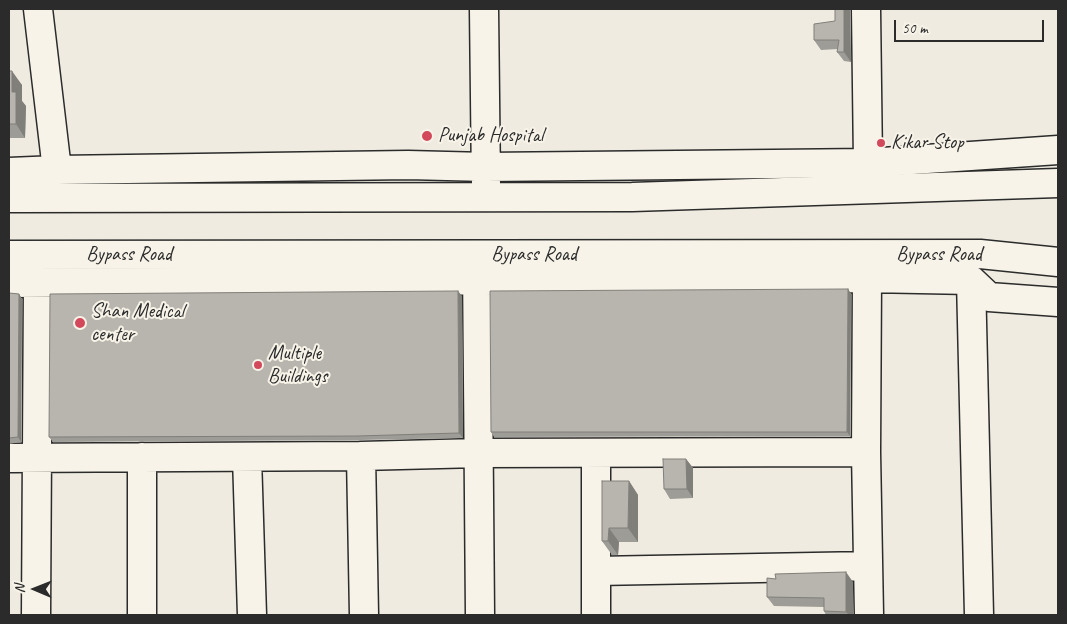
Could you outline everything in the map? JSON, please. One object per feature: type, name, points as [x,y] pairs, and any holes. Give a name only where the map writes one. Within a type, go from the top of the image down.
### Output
[{"type":"street","points":[[38,9],[57,170]]},
{"type":"street","points":[[484,9],[486,197]]},
{"type":"street","points":[[866,9],[868,163]]},
{"type":"street","points":[[9,172],[408,165],[486,167],[868,163],[1058,150]]},
{"type":"street","points":[[9,198],[632,197],[1058,183]]},
{"type":"street","name":"Bypass Road","points":[[9,255],[478,267],[980,254],[1058,262]]},
{"type":"street","points":[[478,267],[480,615]]},
{"type":"street","points":[[9,283],[478,267],[971,280],[989,297],[1058,302]]},
{"type":"street","points":[[867,278],[866,452],[869,615]]},
{"type":"street","points":[[971,280],[979,615]]},
{"type":"street","points":[[36,615],[38,282]]},
{"type":"street","points":[[9,458],[361,456],[479,452],[866,452]]},
{"type":"street","points":[[596,453],[596,615]]},
{"type":"street","points":[[247,456],[252,615]]},
{"type":"street","points":[[361,456],[364,615]]},
{"type":"street","points":[[142,457],[142,615]]},
{"type":"street","points":[[596,571],[868,566]]},
{"type":"building","points":[[835,9],[844,9],[844,52],[837,52],[839,40],[814,40],[814,24],[835,21]]},
{"type":"building","points":[[9,71],[12,71],[12,92],[16,92],[16,124],[9,124]]},
{"type":"building","points":[[848,289],[847,432],[491,432],[490,291]]},
{"type":"building","name":"Multiple Buildings","points":[[458,291],[459,433],[357,436],[49,437],[50,294]]},
{"type":"building","points":[[9,293],[19,294],[18,437],[9,438]]},
{"type":"building","points":[[663,459],[686,459],[687,489],[664,489]]},
{"type":"building","points":[[602,481],[629,481],[628,528],[609,528],[608,541],[602,541]]},
{"type":"building","points":[[846,572],[846,612],[824,611],[824,598],[767,597],[767,578],[776,579],[775,574]]},
{"type":"place","name":"Punjab Hospital","points":[[427,136]]},
{"type":"place","name":"Kikar Stop","points":[[881,143]]},
{"type":"place","name":"Shan Medical center","points":[[80,323]]},
{"type":"place","name":"Multiple Buildings","points":[[258,365]]}]
